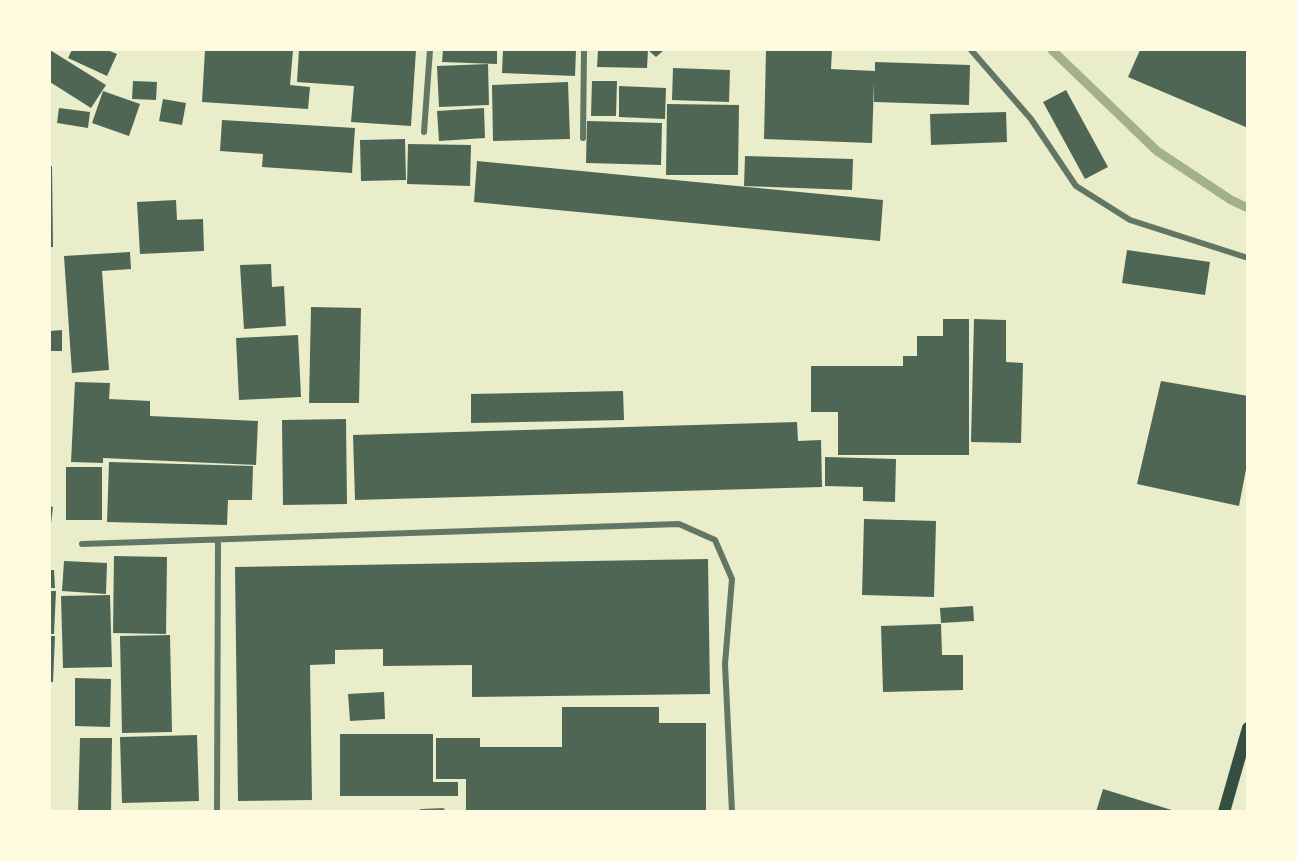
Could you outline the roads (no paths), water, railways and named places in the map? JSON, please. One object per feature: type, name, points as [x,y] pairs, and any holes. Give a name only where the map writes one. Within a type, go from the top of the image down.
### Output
[{"type":"main road","points":[[1224,812],[1248,728]]},
{"type":"street","points":[[424,132],[430,50]]},
{"type":"street","points":[[583,138],[584,50]]},
{"type":"street","points":[[971,50],[1031,119],[1076,186],[1130,220],[1248,258]]},
{"type":"street","points":[[82,544],[680,524],[715,540],[732,579],[725,664],[732,812]]},
{"type":"street","points":[[217,812],[218,540]]},
{"type":"street","points":[[422,812],[442,811]]},
{"type":"waterway","points":[[1052,50],[1157,151],[1231,200],[1248,208]]}]
